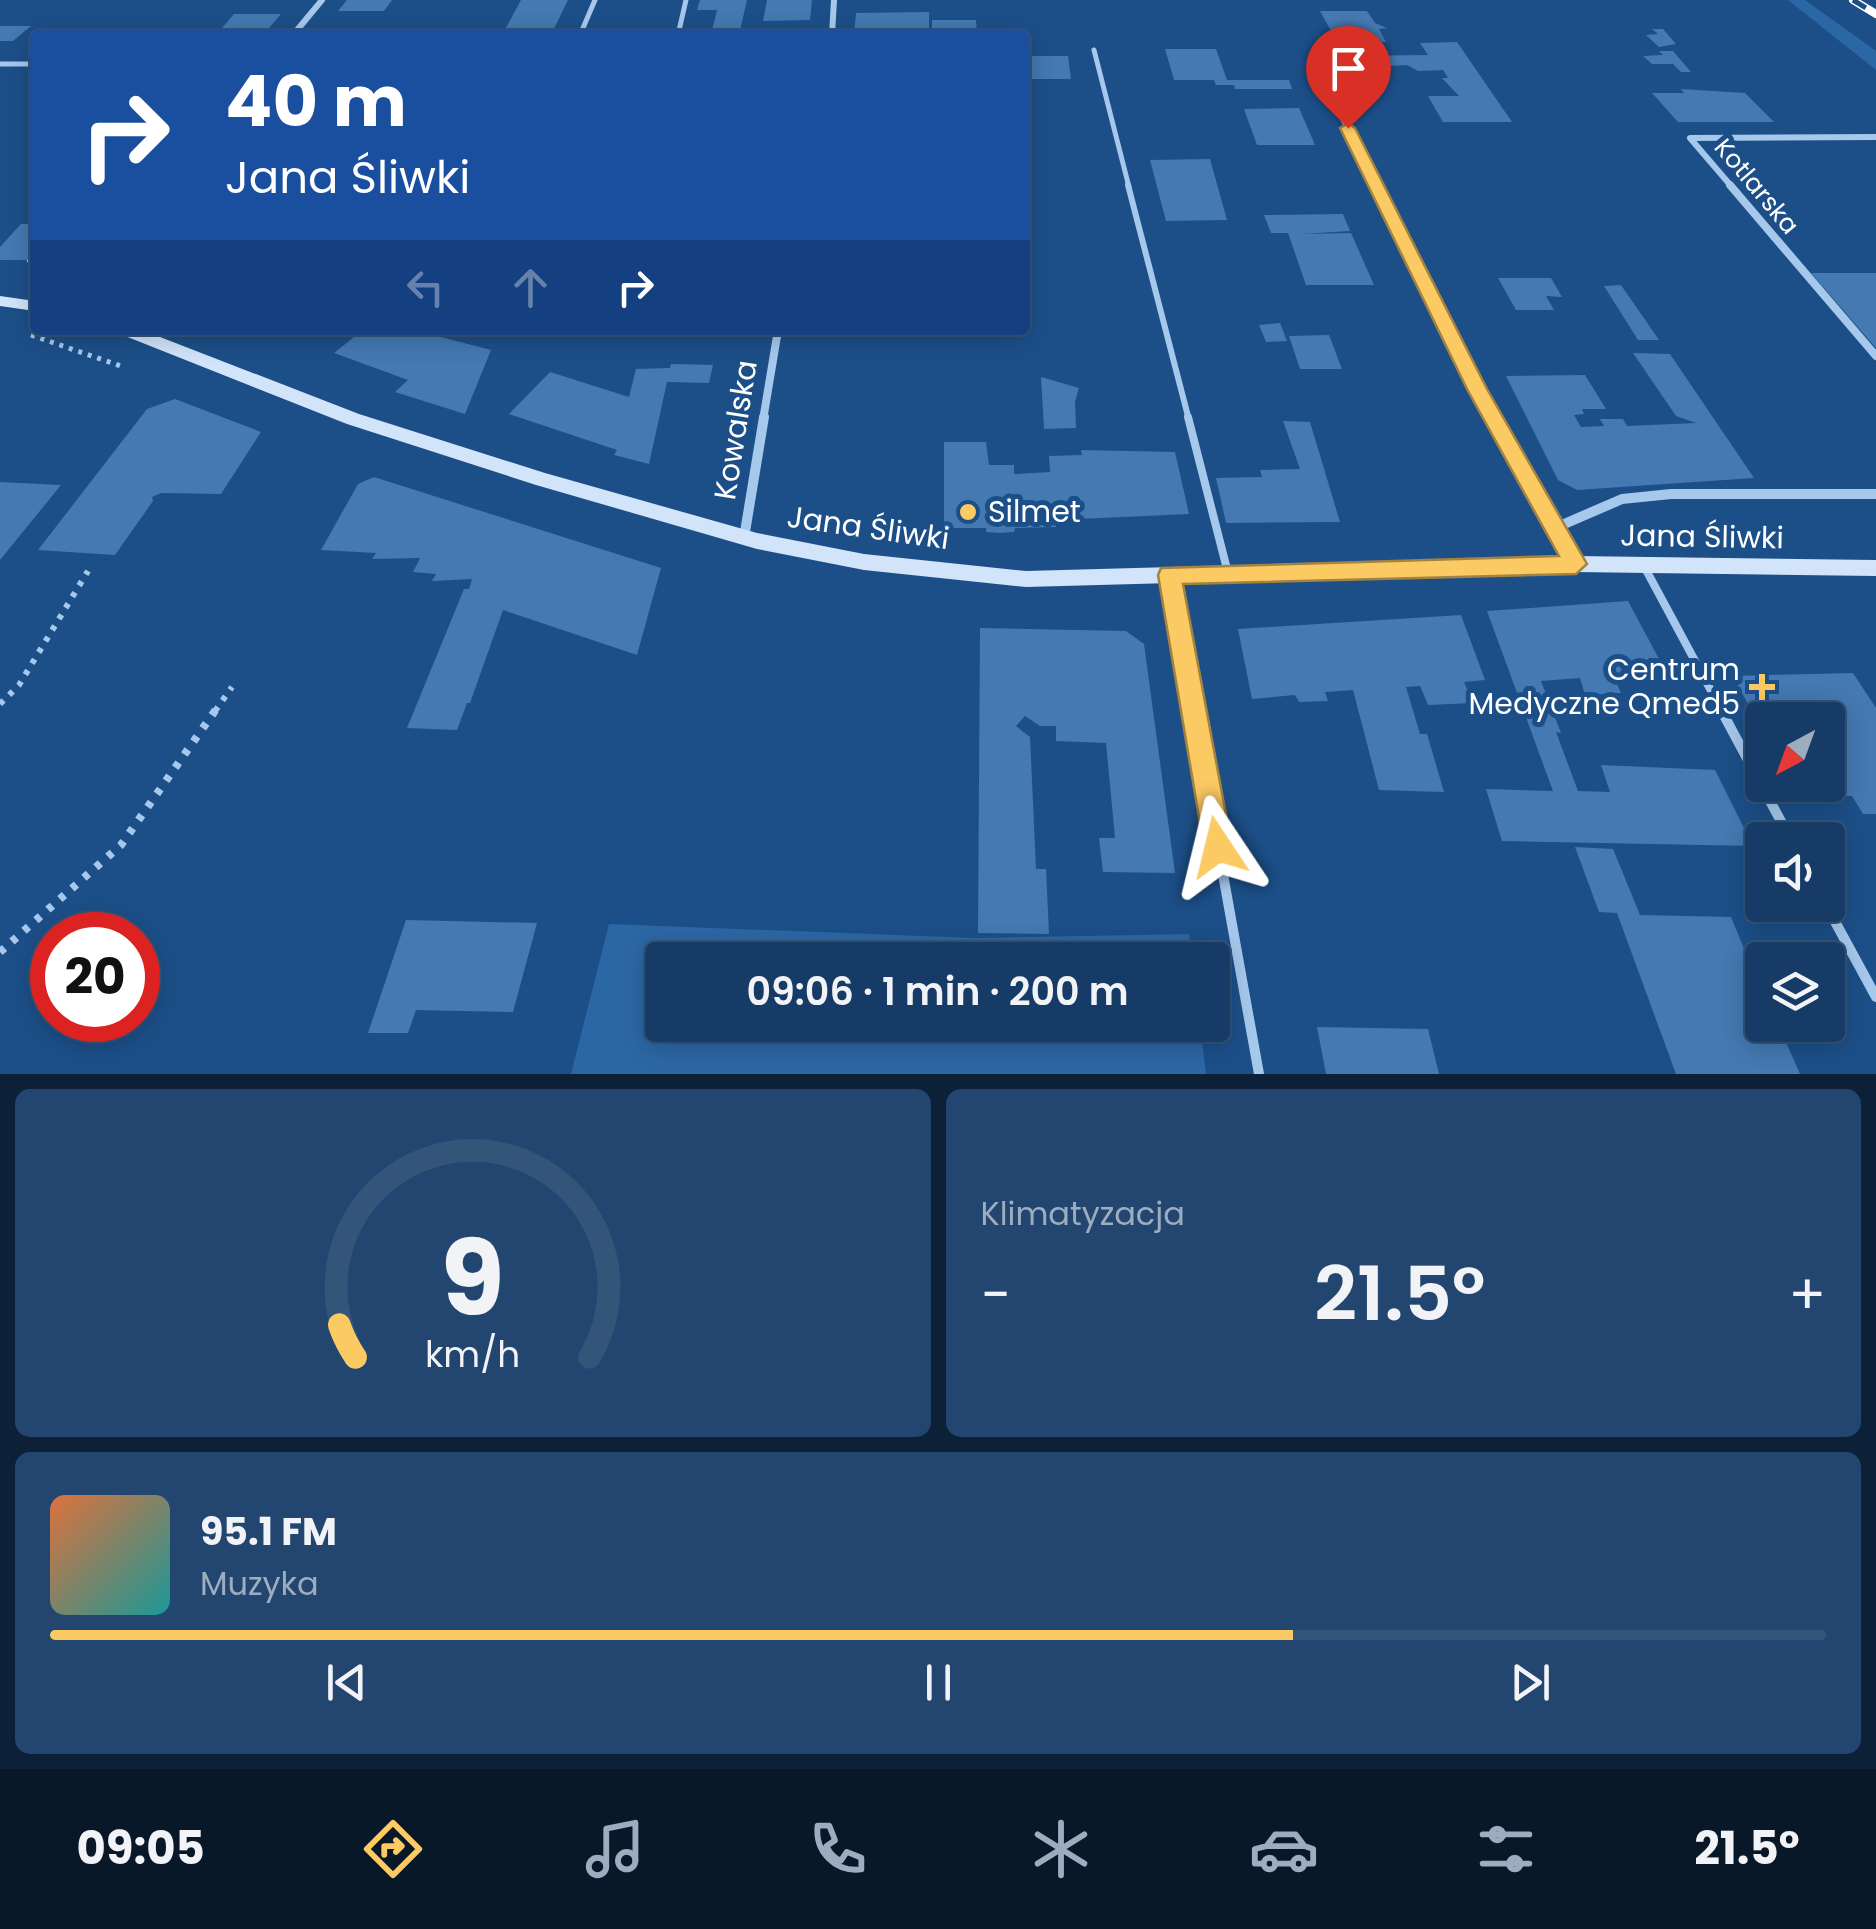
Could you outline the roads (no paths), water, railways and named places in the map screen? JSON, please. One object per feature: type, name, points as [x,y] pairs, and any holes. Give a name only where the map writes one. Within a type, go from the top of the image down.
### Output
[{"type":"street","points":[[297,30],[322,0]]},
{"type":"street","points":[[832,30],[834,0]]},
{"type":"street","points":[[1315,62],[1477,389],[1576,564]]},
{"type":"street","name":"Kotlarska","points":[[1876,136],[1690,138],[1876,356]]},
{"type":"street","points":[[0,301],[30,305]]},
{"type":"street","name":"Jana Śliwki","points":[[139,335],[353,419],[543,480],[744,538],[864,562],[1026,579],[1576,564],[1645,568],[1876,568]]},
{"type":"street","name":"Kowalska","points":[[744,538],[777,335]]},
{"type":"street","points":[[1555,528],[1622,499],[1671,494],[1876,494]]},
{"type":"lane","points":[[582,30],[595,0]]},
{"type":"lane","points":[[679,30],[686,0]]},
{"type":"lane","points":[[1094,50],[1228,574]]},
{"type":"lane","points":[[0,64],[30,64]]},
{"type":"lane","points":[[1645,568],[1782,822]]},
{"type":"lane","points":[[1169,575],[1259,1074]]},
{"type":"lane","points":[[1835,922],[1876,997]]},
{"type":"railway","points":[[1853,0],[1876,14]]},
{"type":"place","name":"Silmet","points":[[968,512]]},
{"type":"place","name":"Centrum Medyczne Qmed5","points":[[1762,687]]}]
